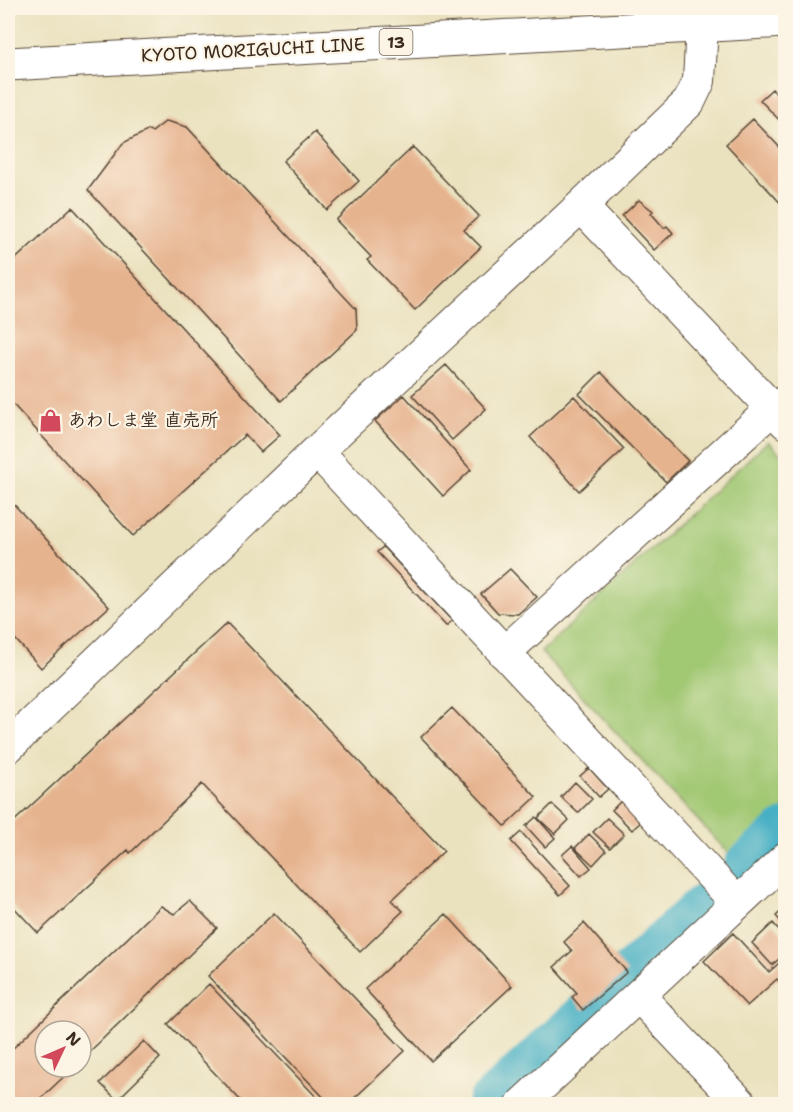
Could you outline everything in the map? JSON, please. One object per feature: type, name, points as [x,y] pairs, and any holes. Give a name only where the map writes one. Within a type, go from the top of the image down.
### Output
[{"type":"main road","name":"KYOTO MORIGUCHI LINE","points":[[8,64],[786,21]]},
{"type":"street","points":[[8,747],[317,451],[581,206],[689,102],[699,81],[702,25]]},
{"type":"street","points":[[504,653],[779,416],[581,206]]},
{"type":"street","points":[[317,451],[737,903]]},
{"type":"street","points":[[522,1104],[786,858]]},
{"type":"street","points":[[639,996],[741,1104]]},
{"type":"green space","points":[[768,441],[785,459],[785,809],[733,858],[541,652]]},
{"type":"building","points":[[772,89],[779,97],[786,91],[786,127],[760,100]]},
{"type":"building","points":[[753,119],[786,154],[786,209],[726,144]]},
{"type":"building","points":[[166,121],[187,127],[356,309],[357,330],[281,401],[88,190],[123,143],[149,130],[152,132]]},
{"type":"building","points":[[315,132],[359,181],[327,210],[283,161]]},
{"type":"building","points":[[413,147],[479,216],[464,230],[481,247],[415,310],[367,260],[371,257],[336,220]]},
{"type":"building","points":[[639,200],[653,211],[651,213],[664,228],[667,226],[673,233],[654,250],[622,216]]},
{"type":"building","points":[[72,207],[280,435],[261,452],[245,435],[133,536],[8,399],[8,266]]},
{"type":"building","points":[[446,365],[486,409],[452,440],[412,395]]},
{"type":"building","points":[[601,372],[688,461],[666,482],[579,394]]},
{"type":"building","points":[[404,395],[471,470],[443,496],[375,421]]},
{"type":"building","points":[[574,396],[624,449],[579,491],[530,437]]},
{"type":"building","points":[[8,498],[109,607],[41,668],[8,631]]},
{"type":"building","points":[[383,547],[452,621],[446,626],[377,552]]},
{"type":"building","points":[[510,569],[537,597],[518,614],[498,613],[481,594]]},
{"type":"building","points":[[227,623],[444,851],[392,900],[403,911],[360,952],[202,784],[130,853],[128,850],[38,933],[8,901],[8,827]]},
{"type":"building","points":[[452,708],[536,797],[505,826],[421,737]]},
{"type":"building","points":[[589,768],[608,789],[599,797],[580,776]]},
{"type":"building","points":[[575,782],[592,799],[578,813],[561,797]]},
{"type":"building","points":[[621,801],[641,822],[632,830],[612,810]]},
{"type":"building","points":[[552,804],[569,820],[555,834],[538,818]]},
{"type":"building","points":[[536,817],[555,838],[545,847],[526,826]]},
{"type":"building","points":[[607,818],[624,834],[610,848],[593,832]]},
{"type":"building","points":[[521,832],[570,886],[560,895],[511,841]]},
{"type":"building","points":[[589,834],[606,851],[593,865],[575,848]]},
{"type":"building","points":[[572,846],[591,868],[581,876],[562,855]]},
{"type":"building","points":[[190,901],[217,928],[93,1048],[93,1019],[43,1019],[161,906],[174,914]]},
{"type":"building","points":[[786,907],[786,927],[776,916]]},
{"type":"building","points":[[274,913],[405,1051],[348,1104],[330,1104],[208,976]]},
{"type":"building","points":[[446,914],[512,986],[431,1061],[365,989]]},
{"type":"building","points":[[584,923],[627,972],[583,1010],[572,997],[577,993],[554,967],[572,951],[564,942]]},
{"type":"building","points":[[773,923],[786,938],[786,953],[772,965],[752,943]]},
{"type":"building","points":[[733,933],[769,972],[786,957],[786,988],[777,979],[747,1006],[704,961]]},
{"type":"building","points":[[209,984],[323,1104],[244,1104],[168,1024]]},
{"type":"building","points":[[33,1029],[33,1079],[61,1079],[35,1104],[8,1104],[8,1053]]},
{"type":"building","points":[[144,1041],[160,1058],[117,1100],[100,1083]]},
{"type":"waterway","points":[[748,866],[786,833]]},
{"type":"waterway","points":[[491,1104],[704,908]]},
{"type":"place","name":"あわしま堂 直売所","points":[[50,420]]}]
